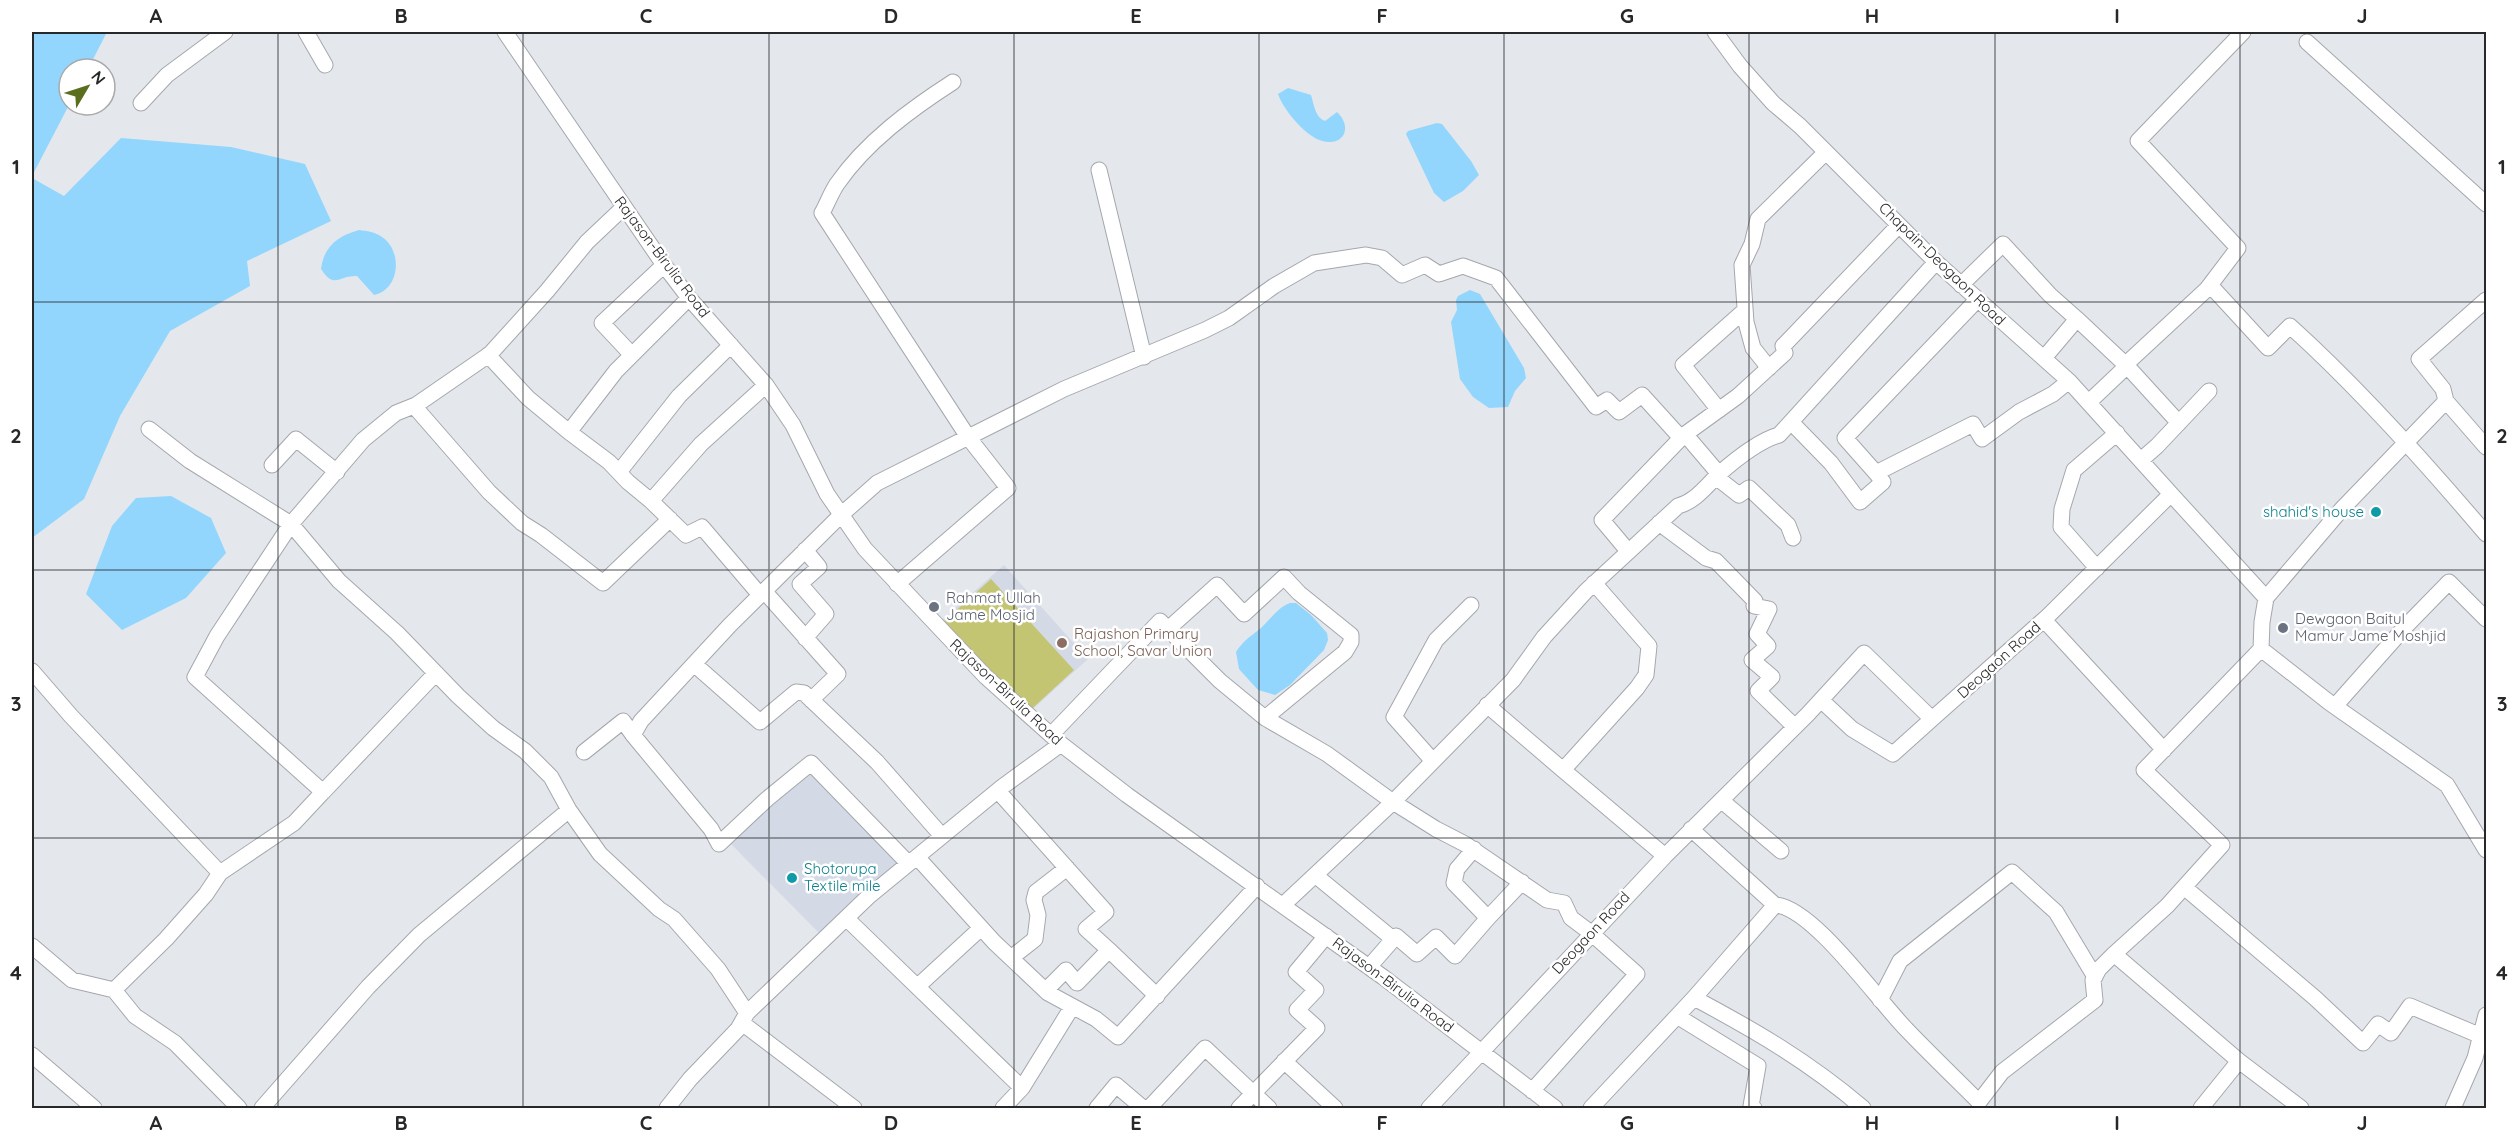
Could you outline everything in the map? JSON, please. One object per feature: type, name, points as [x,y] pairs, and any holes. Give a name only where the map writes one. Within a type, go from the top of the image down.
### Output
[{"type":"street","points":[[141,102],[167,75],[225,32]]},
{"type":"street","points":[[306,32],[325,65]]},
{"type":"street","name":"Rajason-Birulia Road","points":[[505,32],[664,265],[689,298],[766,386],[793,425],[827,494],[864,549],[986,677],[1056,739],[1127,795],[1283,904],[1555,1108]]},
{"type":"street","name":"Chapain-Deogaon Road","points":[[1715,32],[1740,66],[1773,103],[1826,152],[1936,262],[2069,381],[2171,494]]},
{"type":"street","points":[[2089,402],[2210,285],[2238,248],[2138,141],[2243,32]]},
{"type":"street","points":[[2307,42],[2487,204]]},
{"type":"street","points":[[897,584],[1008,488],[968,437],[822,213],[837,185],[862,153],[922,102],[953,82]]},
{"type":"street","points":[[1769,368],[1753,348],[1746,322],[1742,265],[1752,244],[1758,219],[1826,152]]},
{"type":"street","points":[[1099,170],[1144,357]]},
{"type":"street","points":[[323,792],[195,677],[217,636],[291,524],[363,440],[396,413],[414,406],[488,355],[547,291],[587,243],[624,207]]},
{"type":"street","points":[[1628,551],[1602,520],[1683,436],[1719,410],[1785,353],[1783,346],[1899,225]]},
{"type":"street","points":[[1961,285],[2003,244],[2050,295],[2127,365],[2179,423]]},
{"type":"street","points":[[633,735],[641,721],[762,593],[877,483],[1064,389],[1110,368],[1144,357],[1229,318],[1274,286],[1314,263],[1366,255],[1382,258],[1402,275],[1425,265],[1438,274],[1463,266],[1496,278],[1596,407],[1607,400],[1619,412],[1642,395],[1739,495],[1749,488],[1788,525],[1793,538]]},
{"type":"street","points":[[1283,904],[1393,801],[1513,680],[1544,637],[1594,583],[1678,506],[1689,502],[1718,475],[1766,438],[1779,435],[1936,262]]},
{"type":"street","points":[[632,355],[602,323],[664,265]]},
{"type":"street","points":[[2210,285],[2268,348],[2290,326],[2405,442],[2487,534]]},
{"type":"street","points":[[569,432],[616,371],[689,298]]},
{"type":"street","points":[[1791,422],[1831,463],[1860,502],[1883,482],[1845,438],[1977,300]]},
{"type":"street","points":[[2487,300],[2419,359],[2443,389],[2446,401],[2487,447]]},
{"type":"street","points":[[1719,410],[1683,365],[1745,310]]},
{"type":"street","points":[[2044,358],[2077,319]]},
{"type":"street","points":[[619,472],[679,396],[731,345]]},
{"type":"street","points":[[488,355],[528,398],[619,472],[686,535],[702,527],[838,674],[811,700]]},
{"type":"street","points":[[1876,473],[1973,424],[1982,439],[2019,412],[2053,394],[2069,381]]},
{"type":"street","points":[[651,501],[665,487],[679,466],[701,444],[766,386]]},
{"type":"street","points":[[2141,460],[2209,392]]},
{"type":"street","points":[[1691,829],[1775,905],[1786,905],[1820,931],[1905,1028],[1980,1106],[2002,1072],[2095,1000],[2093,980],[2099,969],[2184,887],[2222,845],[2144,770],[2261,649],[2266,598],[2341,510],[2446,401]]},
{"type":"street","points":[[414,406],[489,492],[522,523],[603,583],[670,519]]},
{"type":"street","points":[[149,429],[190,461],[291,524],[339,581],[397,633],[493,728],[525,751],[551,777],[569,810],[600,854],[659,909],[674,919],[718,969],[745,1018],[854,1108]]},
{"type":"street","points":[[2097,568],[2061,526],[2062,509],[2074,470],[2117,433]]},
{"type":"street","points":[[272,465],[296,439],[337,472]]},
{"type":"street","points":[[2171,494],[2266,598]]},
{"type":"street","name":"Deogaon Road","points":[[1429,1108],[1591,933],[1691,829],[1795,727],[1864,653],[1932,719],[2044,620],[2171,494]]},
{"type":"street","points":[[1659,523],[1706,558],[1716,561],[1755,601],[1754,606],[1769,609],[1757,634],[1768,646],[1752,660],[1772,677],[1758,691],[1795,727]]},
{"type":"street","points":[[805,550],[819,567],[800,584],[826,614],[805,638]]},
{"type":"street","points":[[1168,629],[1218,585],[1244,614],[1284,577],[1299,593],[1351,634],[1352,642],[1346,652],[1265,718]]},
{"type":"street","points":[[2335,706],[2406,626],[2449,582],[2487,619]]},
{"type":"street","points":[[1563,770],[1646,675],[1649,646],[1594,583]]},
{"type":"street","points":[[1432,760],[1394,717],[1436,639],[1471,605]]},
{"type":"street","points":[[2044,620],[2164,750]]},
{"type":"street","points":[[667,1108],[745,1018],[846,918],[912,860],[998,791],[1056,739],[1160,621],[1220,681],[1265,718],[1327,754],[1393,801],[1474,849],[1547,900],[1564,903],[1570,918],[1591,933],[1637,974],[1532,1091]]},
{"type":"street","points":[[2261,649],[2335,706],[2447,785],[2487,850]]},
{"type":"street","points":[[694,664],[760,722],[796,693],[804,693],[877,762],[942,836]]},
{"type":"street","points":[[32,671],[71,716],[220,873]]},
{"type":"street","points":[[114,990],[166,939],[206,894],[220,873],[294,823],[436,672]]},
{"type":"street","points":[[1821,700],[1852,729],[1893,753],[1932,719]]},
{"type":"street","points":[[1487,705],[1665,856]]},
{"type":"street","points":[[584,752],[623,721],[711,829],[719,844],[767,799],[811,763],[1046,990],[1096,1019],[1118,1037],[1257,886]]},
{"type":"street","points":[[998,791],[1106,912],[1086,929],[1157,996]]},
{"type":"street","points":[[1722,801],[1781,851]]},
{"type":"street","points":[[262,1108],[361,996],[419,935],[569,810]]},
{"type":"street","points":[[1474,849],[1457,869],[1454,883],[1488,918]]},
{"type":"street","points":[[1011,958],[1035,939],[1038,915],[1034,900],[1036,892],[1067,868]]},
{"type":"street","points":[[1880,999],[1900,961],[2012,872],[2056,912],[2095,977]]},
{"type":"street","points":[[1315,875],[1393,939]]},
{"type":"street","points":[[1369,967],[1396,936],[1418,954],[1436,937],[1455,956],[1522,882]]},
{"type":"street","points":[[2184,887],[2315,998],[2363,1043],[2378,1024],[2391,1033],[2410,1006],[2481,1036]]},
{"type":"street","points":[[1591,1108],[1694,998],[1775,905]]},
{"type":"street","points":[[846,918],[1023,1088]]},
{"type":"street","points":[[918,986],[981,928]]},
{"type":"street","points":[[1239,1108],[1317,1028],[1297,1010],[1316,990],[1296,972],[1326,936]]},
{"type":"street","points":[[32,946],[72,980],[114,990],[135,1016],[175,1043],[238,1108]]},
{"type":"street","points":[[1046,990],[1066,970],[1077,983],[1109,950]]},
{"type":"street","points":[[2114,954],[2239,1061],[2301,1108]]},
{"type":"street","points":[[1694,998],[1763,1035],[1813,1068],[1863,1108]]},
{"type":"street","points":[[1003,1108],[1023,1088],[1072,1007]]},
{"type":"street","points":[[2453,1108],[2475,1058],[2487,1014]]},
{"type":"street","points":[[1677,1016],[1758,1066],[1751,1106],[1754,1108]]},
{"type":"street","points":[[1149,1108],[1205,1048],[1269,1108]]},
{"type":"street","points":[[32,1055],[94,1108]]},
{"type":"street","points":[[1284,1061],[1335,1108]]},
{"type":"street","points":[[2201,1108],[2239,1061]]},
{"type":"street","points":[[1097,1108],[1116,1085],[1143,1108]]},
{"type":"shaded area","points":[[1004,565],[1088,659],[1023,718],[934,627]]},
{"type":"shaded area","name":"Shotorupa Textile mile","points":[[810,767],[903,865],[822,936],[729,842]]},
{"type":"green space","points":[[991,579],[1074,670],[1024,716],[941,624]]},
{"type":"water","points":[[32,32],[107,32],[94,57],[57,57],[57,117],[63,117],[32,176]]},
{"type":"water","points":[[1288,88],[1311,95],[1317,114],[1325,121],[1337,112],[1342,118],[1345,129],[1341,138],[1330,142],[1322,141],[1302,128],[1278,94]]},
{"type":"water","points":[[1437,123],[1442,124],[1479,175],[1463,191],[1444,202],[1434,193],[1406,134],[1408,131]]},
{"type":"water","points":[[121,138],[231,147],[305,164],[331,221],[247,261],[250,286],[170,331],[120,416],[84,499],[32,538],[32,178],[64,196]]},
{"type":"water","points":[[359,230],[382,237],[389,243],[396,260],[396,269],[389,286],[383,292],[374,295],[357,276],[334,280],[330,279],[321,269],[325,254],[333,243]]},
{"type":"water","points":[[1470,290],[1480,294],[1524,368],[1526,378],[1515,391],[1508,407],[1489,408],[1473,397],[1460,379],[1451,322],[1457,310],[1458,296]]},
{"type":"water","points":[[171,496],[211,518],[226,553],[186,598],[122,630],[86,594],[112,526],[136,498]]},
{"type":"water","points":[[1290,603],[1296,603],[1311,615],[1327,633],[1328,640],[1324,650],[1290,685],[1275,695],[1258,690],[1239,669],[1236,652],[1279,610]]},
{"type":"place","name":"shahid's house","points":[[2376,512]]},
{"type":"place","name":"Rahmat Ullah Jame Mosjid","points":[[934,607]]},
{"type":"place","name":"Dewgaon Baitul Mamur Jame Moshjid","points":[[2283,628]]},
{"type":"place","name":"Rajashon Primary School, Savar Union","points":[[1062,643]]},
{"type":"place","name":"Shotorupa Textile mile","points":[[792,878]]}]
